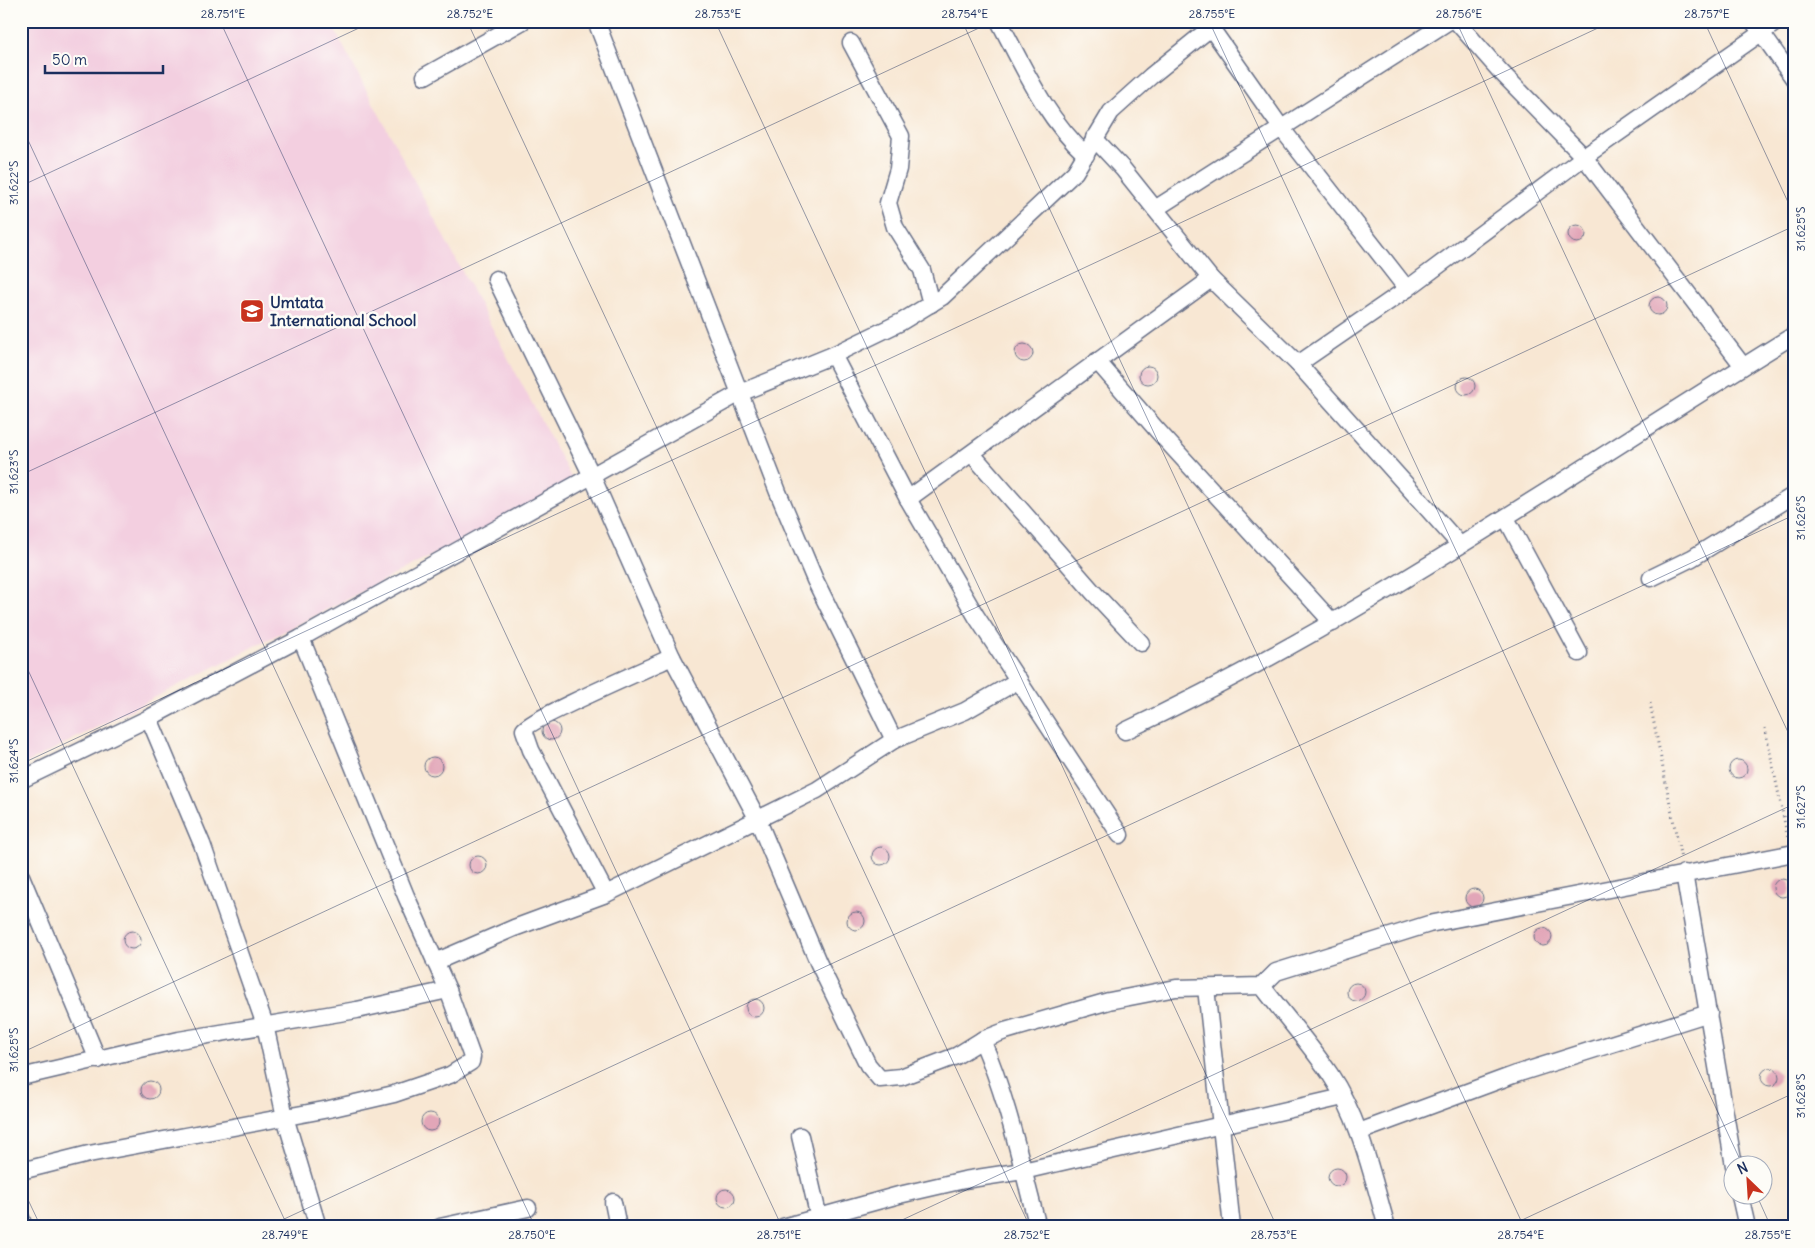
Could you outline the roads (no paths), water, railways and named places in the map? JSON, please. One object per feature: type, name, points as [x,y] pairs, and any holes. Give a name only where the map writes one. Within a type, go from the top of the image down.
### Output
[{"type":"street","points":[[424,76],[523,21]]},
{"type":"street","points":[[596,21],[740,393],[815,580],[894,740]]},
{"type":"street","points":[[999,21],[1049,114],[1067,137],[1086,155]]},
{"type":"street","points":[[1155,209],[1449,21]]},
{"type":"street","points":[[1456,21],[1500,71],[1584,157],[1743,366]]},
{"type":"street","points":[[1298,364],[1407,289],[1758,27],[1778,21]]},
{"type":"street","points":[[21,780],[149,718],[301,638],[740,393],[833,355],[901,322],[942,298],[992,248],[1068,179],[1086,155],[1094,138],[1112,112],[1212,23],[1282,129],[1407,289]]},
{"type":"street","points":[[1758,27],[1794,80]]},
{"type":"street","points":[[851,43],[901,136],[898,169],[888,203],[895,227],[922,270],[931,304]]},
{"type":"street","points":[[1094,138],[1123,169],[1211,279],[1298,364],[1460,545]]},
{"type":"street","points":[[496,279],[592,476],[672,658],[757,818],[818,962],[874,1074],[880,1079],[902,1077],[956,1056],[982,1040],[1109,1001],[1176,988],[1262,986],[1276,972],[1429,924],[1684,873],[1793,856]]},
{"type":"street","points":[[908,499],[1211,279]]},
{"type":"street","points":[[1125,731],[1176,707],[1333,623],[1506,518],[1794,335]]},
{"type":"street","points":[[833,355],[908,499],[976,616],[1120,835]]},
{"type":"street","points":[[1097,361],[1157,430],[1333,623]]},
{"type":"street","points":[[972,454],[1141,643]]},
{"type":"street","points":[[1652,578],[1700,554],[1794,495]]},
{"type":"street","points":[[1506,518],[1579,653]]},
{"type":"street","points":[[21,1171],[89,1154],[285,1117],[394,1094],[450,1075],[467,1066],[472,1057],[448,990],[301,638]]},
{"type":"street","points":[[606,894],[531,750],[524,730],[529,724],[566,706],[672,658]]},
{"type":"street","points":[[435,962],[514,928],[606,894],[817,790],[894,740],[965,711],[1018,680]]},
{"type":"street","points":[[149,718],[202,844],[265,1025],[285,1117],[318,1227]]},
{"type":"street","points":[[1684,873],[1732,1156]]},
{"type":"street","points":[[21,876],[98,1060]]},
{"type":"street","points":[[1262,986],[1330,1074],[1342,1097],[1359,1132],[1387,1227]]},
{"type":"street","points":[[1206,988],[1232,1227]]},
{"type":"street","points":[[21,1077],[179,1040],[357,1010],[448,990]]},
{"type":"street","points":[[1359,1132],[1516,1074],[1709,1013]]},
{"type":"street","points":[[982,1040],[995,1070],[1008,1113],[1038,1227]]},
{"type":"street","points":[[783,1227],[820,1221],[964,1180],[1023,1171],[1342,1097]]},
{"type":"street","points":[[800,1136],[820,1221]]},
{"type":"street","points":[[613,1202],[618,1227]]},
{"type":"street","points":[[1742,1206],[1747,1227]]},
{"type":"street","points":[[440,1227],[510,1219],[528,1208]]},
{"type":"street","points":[[21,1218],[24,1227]]},
{"type":"place","name":"Umtata International School","points":[[252,311]]}]
